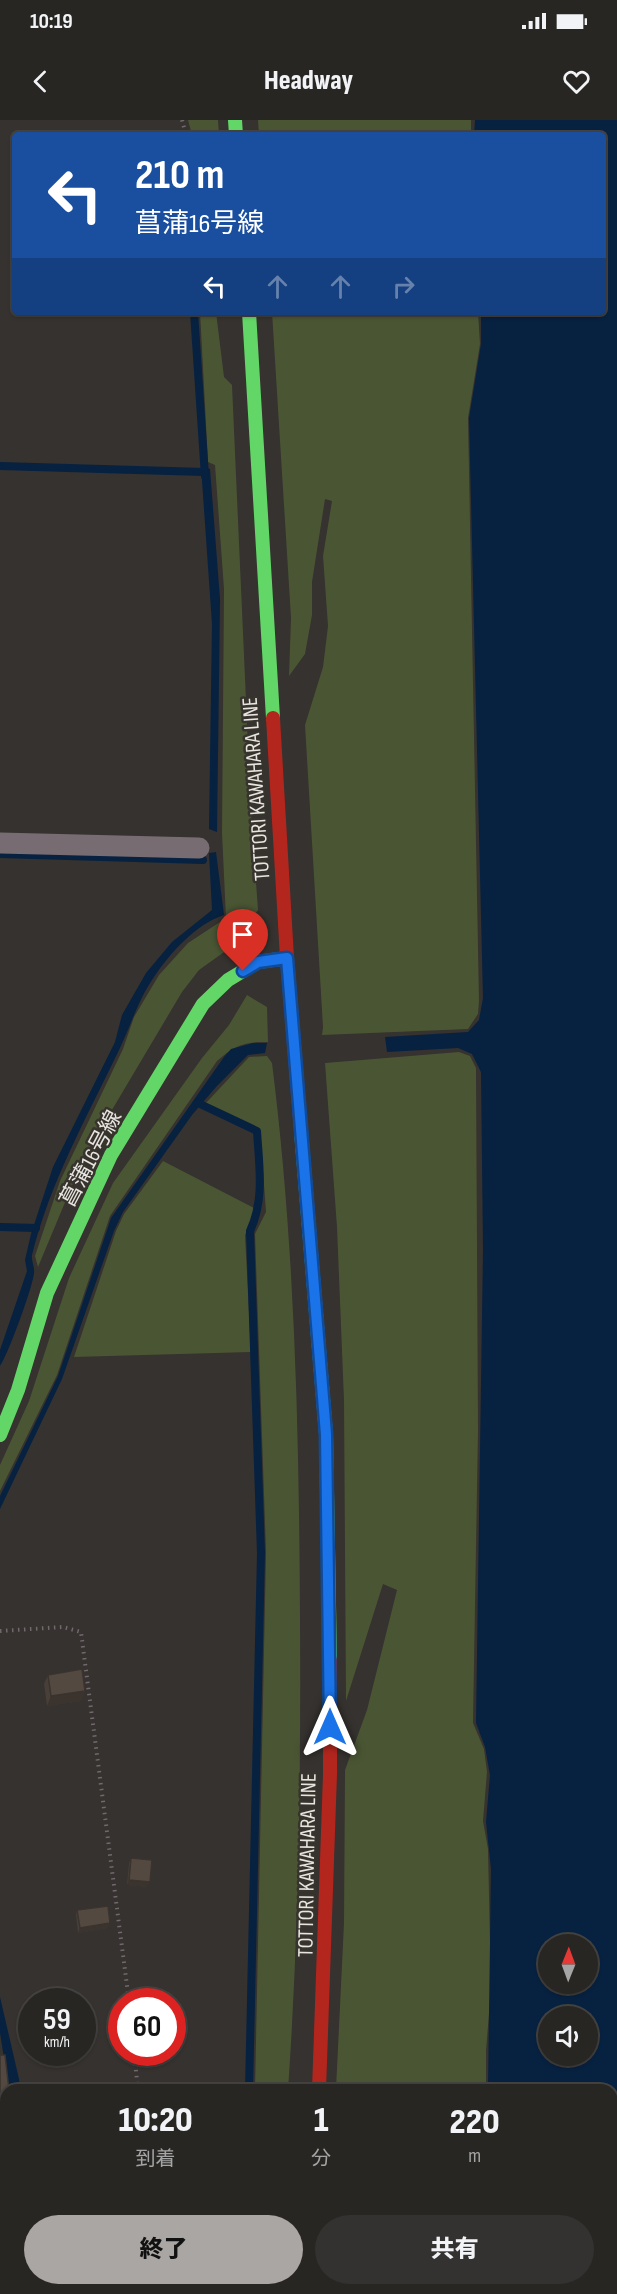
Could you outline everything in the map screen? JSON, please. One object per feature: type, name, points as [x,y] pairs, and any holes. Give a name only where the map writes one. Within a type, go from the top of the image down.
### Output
[{"type":"main road","name":"TOTTORI KAWAHARA LINE","points":[[249,315],[287,958],[320,1342],[329,1515],[330,1774],[319,2084]]},
{"type":"main road","name":"菖蒲16号線","points":[[0,1435],[9,1391],[47,1293],[111,1155],[203,1004],[228,980],[258,962],[287,958]]},
{"type":"street","points":[[0,843],[199,848]]},
{"type":"path","points":[[0,1632],[63,1627],[81,1632],[127,1988]]},
{"type":"path","points":[[135,2066],[137,2084]]},
{"type":"green space","points":[[188,120],[218,120],[219,132],[191,132]]},
{"type":"green space","points":[[258,120],[471,120],[471,132],[259,132]]},
{"type":"green space","points":[[200,315],[216,315],[224,377],[232,385],[251,813],[258,910],[234,945],[199,970],[182,992],[84,1157],[38,1267],[35,1256],[60,1181],[123,1049],[134,1017],[159,975],[188,943],[226,918],[222,833],[224,589],[215,465],[208,462]]},
{"type":"green space","points":[[272,315],[478,315],[480,344],[468,418],[479,1001],[478,1014],[468,1029],[322,1035],[305,725],[323,667],[328,626],[323,556],[332,501],[325,499],[312,582],[312,615],[305,654],[289,676],[291,618]]},
{"type":"green space","points":[[247,995],[267,1007],[268,1042],[240,1045],[217,1061],[110,1216],[57,1375],[0,1491],[0,1465],[29,1401],[69,1278],[113,1183],[202,1058],[229,1025]]},
{"type":"green space","points":[[459,1052],[470,1056],[476,1068],[478,1430],[473,1723],[484,1749],[487,1772],[483,1821],[488,1849],[491,1988],[486,2084],[336,2084],[344,1923],[345,1770],[367,1710],[397,1590],[383,1584],[346,1701],[344,1400],[337,1227],[325,1063]]},
{"type":"green space","points":[[267,1056],[272,1063],[286,1200],[294,1338],[298,1477],[300,1793],[295,1971],[288,2084],[255,2084],[266,1552],[255,1234],[266,1212],[260,1130],[205,1104],[249,1057]]},
{"type":"green space","points":[[163,1161],[256,1209],[245,1235],[251,1352],[74,1357],[116,1231],[124,1214]]},
{"type":"water","points":[[475,120],[617,120],[617,2084],[488,2084],[491,1869],[486,1822],[490,1775],[485,1747],[476,1723],[483,1250],[481,1072],[472,1054],[458,1048],[387,1052],[385,1037],[468,1032],[479,1020],[483,998],[469,418],[481,344],[481,315],[606,315],[606,132],[474,132]]},
{"type":"water","points":[[201,466],[210,469],[220,599],[217,832],[209,829],[212,624]]},
{"type":"water","points":[[216,852],[224,915],[204,925],[184,940],[160,968],[143,995],[59,1176],[32,1255],[34,1273],[29,1291],[14,1335],[0,1366],[0,1350],[27,1271],[25,1260],[31,1234],[53,1167],[115,1042],[122,1015],[146,973],[172,942],[212,910],[209,853]]},
{"type":"water","points":[[253,1043],[267,1043],[265,1053],[248,1055],[216,1087],[192,1115],[123,1212],[114,1231],[62,1379],[0,1509],[0,1496],[58,1376],[111,1218],[224,1057],[231,1049]]},
{"type":"water","points":[[0,1997],[20,2084],[8,2084],[0,2033]]},
{"type":"building","points":[[82,1669],[85,1691],[51,1696],[48,1675]]},
{"type":"building","points":[[131,1858],[152,1860],[150,1882],[129,1880]]},
{"type":"building","points":[[108,1906],[110,1923],[80,1928],[77,1910]]},
{"type":"building","points":[[0,2055],[5,2055],[8,2084],[0,2084]]},
{"type":"waterway","points":[[194,315],[205,476]]},
{"type":"waterway","points":[[0,466],[204,472]]},
{"type":"waterway","points":[[0,854],[203,860]]},
{"type":"waterway","points":[[198,1103],[257,1131],[260,1169],[258,1207],[250,1231],[261,1553],[249,2084]]},
{"type":"waterway","points":[[0,1227],[36,1228]]},
{"type":"traffic: fast","points":[[235,120],[236,132]]},
{"type":"traffic: fast","points":[[249,315],[273,718]]},
{"type":"traffic: fast","points":[[0,1435],[18,1390],[47,1293],[111,1155],[203,1004],[228,980],[258,962],[287,958]]},
{"type":"traffic: fast","points":[[301,1131],[326,1434],[330,1660]]},
{"type":"traffic: jam","points":[[273,718],[287,958],[301,1131]]},
{"type":"traffic: jam","points":[[319,2084],[330,1774],[330,1660]]},
{"type":"route","points":[[243,971],[258,962],[287,958],[326,1434],[329,1515],[330,1727]]}]
